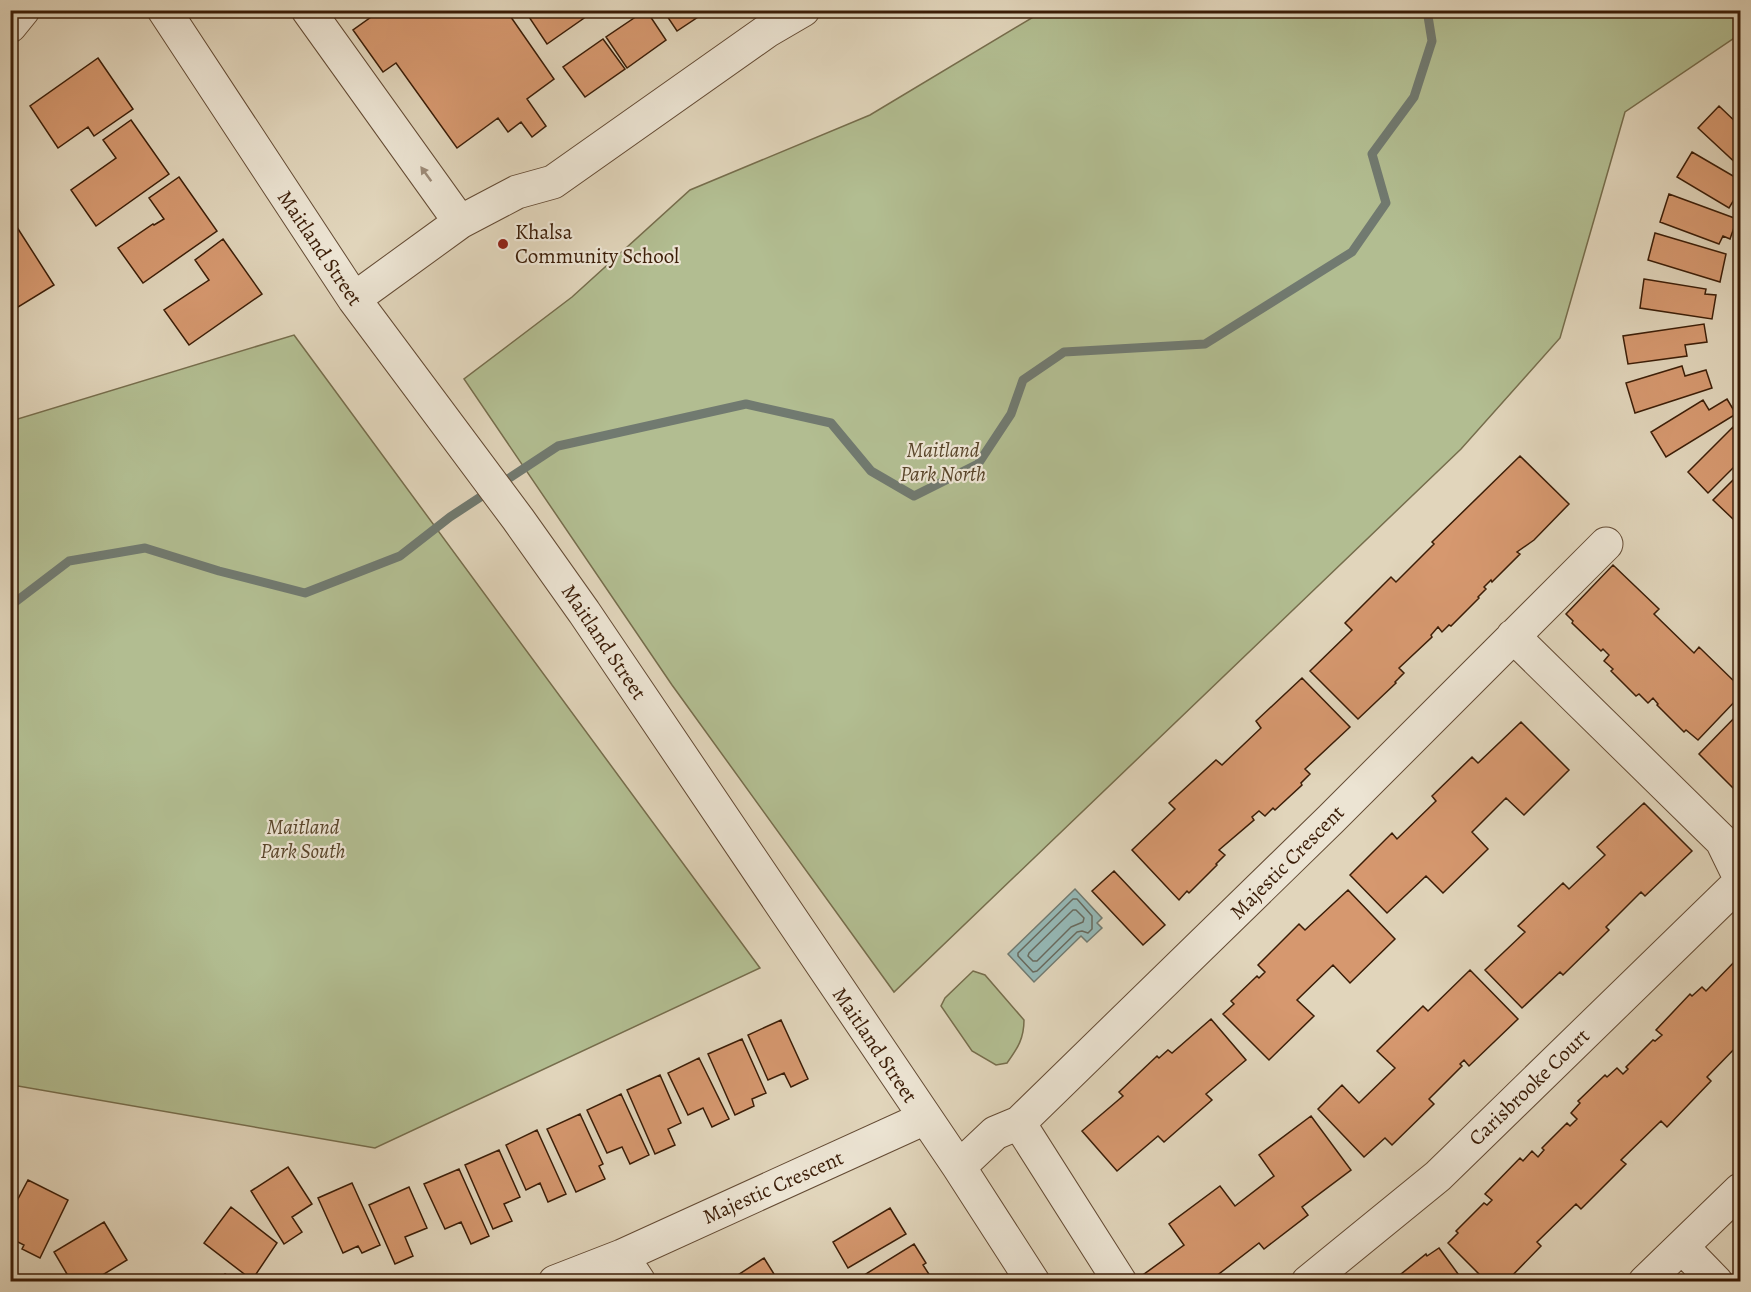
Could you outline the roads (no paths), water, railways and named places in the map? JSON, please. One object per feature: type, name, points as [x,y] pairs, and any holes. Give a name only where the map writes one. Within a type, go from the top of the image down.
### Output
[{"type":"street","points":[[10,26],[23,10]]},
{"type":"street","name":"Maitland Street","points":[[164,10],[354,299],[518,519],[591,622],[959,1167],[1033,1281]]},
{"type":"street","points":[[309,10],[460,222]]},
{"type":"street","points":[[354,299],[460,222],[517,192],[553,183],[767,21],[803,10]]},
{"type":"street","name":"Majestic Crescent","points":[[959,1167],[995,1133],[1019,1123],[1340,811],[1606,544]]},
{"type":"street","points":[[1513,636],[1722,841],[1740,878]]},
{"type":"street","name":"Carisbrooke Court","points":[[1308,1281],[1438,1176],[1740,882]]},
{"type":"street","name":"Majestic Crescent","points":[[555,1281],[631,1269],[925,1118]]},
{"type":"street","points":[[1019,1123],[1120,1281]]},
{"type":"street","points":[[1645,1281],[1740,1190]]},
{"type":"street","points":[[1682,1247],[1716,1281]]},
{"type":"water","points":[[1075,889],[1102,918],[1097,923],[1102,928],[1087,942],[1081,936],[1034,982],[1008,954]]},
{"type":"waterway","points":[[10,606],[69,561],[145,548],[219,571],[305,593],[400,556],[450,517],[558,446],[746,404],[831,423],[871,471],[914,496],[978,464],[1011,414],[1023,380],[1064,352],[1205,344],[1352,252],[1386,203],[1372,154],[1414,97],[1432,41],[1427,10]]},
{"type":"place","name":"Khalsa Community School","points":[[503,244]]},
{"type":"park label","name":"Maitland Park North","points":[[943,462]]},
{"type":"park label","name":"Maitland Park South","points":[[303,839]]}]
